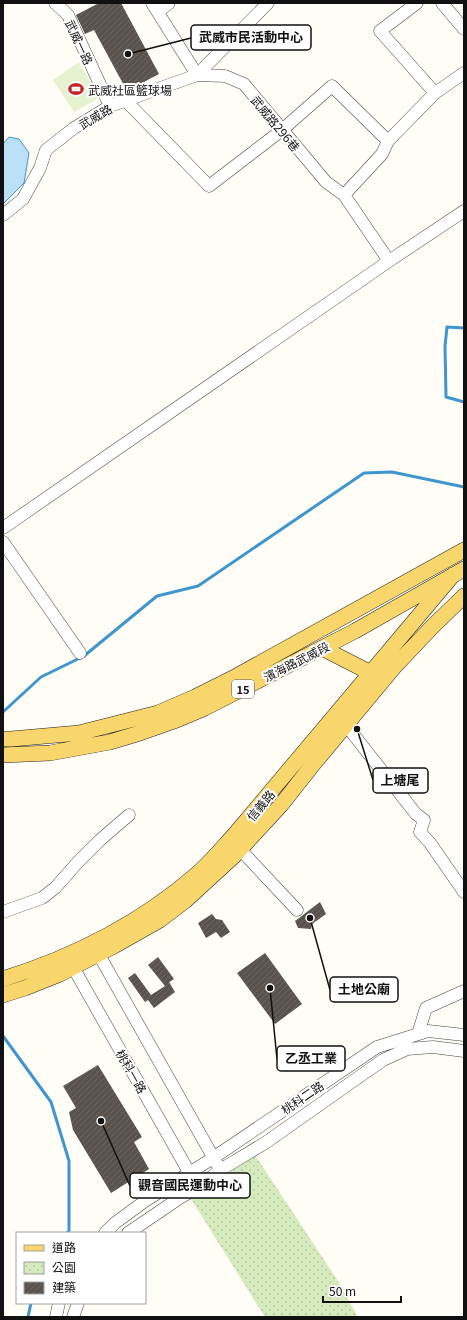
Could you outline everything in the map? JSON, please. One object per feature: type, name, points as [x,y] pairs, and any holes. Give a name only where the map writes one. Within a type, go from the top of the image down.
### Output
[{"type":"main road","name":"15","points":[[446,561],[464,550]]},
{"type":"main road","points":[[446,561],[458,572],[464,589]]},
{"type":"main road","name":"濱海路武威段","points":[[3,739],[79,733],[158,713],[233,678],[446,561]]},
{"type":"main road","name":"濱海路武威段","points":[[3,754],[50,752],[110,742],[140,733],[205,708],[355,631],[458,572]]},
{"type":"main road","name":"信義路","points":[[3,995],[25,988],[70,961],[160,920],[185,901],[235,844],[371,674],[458,572]]},
{"type":"main road","name":"信義路","points":[[235,844],[281,805],[396,665],[464,596]]},
{"type":"main road","points":[[322,648],[371,674]]},
{"type":"main road","name":"信義路","points":[[3,979],[70,961]]},
{"type":"street","name":"武威一路","points":[[55,3],[68,15],[110,106]]},
{"type":"street","points":[[168,3],[155,8],[197,75]]},
{"type":"street","name":"武威路","points":[[3,215],[23,199],[40,168],[46,150],[74,128],[110,106],[197,75],[268,3]]},
{"type":"street","points":[[417,3],[380,31],[435,93]]},
{"type":"street","points":[[442,3],[464,29]]},
{"type":"street","points":[[344,195],[382,154],[388,141],[435,93],[464,73]]},
{"type":"street","name":"武威路296巷","points":[[197,75],[225,76],[244,84],[326,182],[344,195],[389,261]]},
{"type":"street","points":[[126,101],[209,186],[282,130],[332,86],[388,141]]},
{"type":"street","points":[[3,528],[389,261],[464,211]]},
{"type":"street","points":[[3,542],[80,653]]},
{"type":"street","points":[[446,561],[464,542]]},
{"type":"street","points":[[346,725],[416,814],[424,820],[420,832],[430,843],[464,892]]},
{"type":"street","points":[[3,912],[42,898],[55,888],[100,840],[129,815]]},
{"type":"street","points":[[235,844],[297,910]]},
{"type":"street","points":[[96,948],[220,1170]]},
{"type":"street","name":"桃科一路","points":[[70,961],[198,1188]]},
{"type":"street","points":[[418,1034],[426,1008],[464,991]]},
{"type":"street","name":"桃科二路","points":[[106,1232],[115,1223],[145,1201],[213,1158],[377,1047],[428,1031],[464,1034]]},
{"type":"street","name":"桃科二路","points":[[129,1232],[181,1197],[198,1188],[220,1170],[265,1143],[384,1060],[407,1049],[433,1047],[464,1051]]},
{"type":"street","points":[[56,1317],[59,1304]]},
{"type":"street","points":[[72,1317],[78,1304]]},
{"type":"green space","name":"武威社區籃球場","points":[[79,62],[99,98],[74,112],[53,80]]},
{"type":"green space","points":[[255,1155],[336,1278],[358,1317],[265,1317],[191,1199]]},
{"type":"water","points":[[9,137],[19,139],[29,153],[24,183],[3,204],[3,144]]},
{"type":"building","points":[[99,3],[121,3],[159,74],[127,91],[94,30],[85,34],[76,15]]},
{"type":"building","points":[[320,902],[326,914],[312,924],[311,929],[298,928],[295,921]]},
{"type":"building","points":[[212,914],[216,919],[222,920],[230,932],[221,938],[216,932],[206,938],[198,923]]},
{"type":"building","points":[[265,953],[302,1004],[275,1024],[237,973]]},
{"type":"building","points":[[158,957],[174,979],[169,982],[175,992],[154,1008],[148,1000],[145,1002],[128,978],[135,973],[151,995],[165,986],[148,965]]},
{"type":"building","points":[[98,1065],[142,1137],[134,1142],[149,1169],[111,1193],[73,1130],[69,1112],[76,1108],[63,1086]]},
{"type":"waterway","points":[[464,328],[447,327],[445,346],[446,397],[464,402]]},
{"type":"waterway","points":[[3,712],[41,677],[84,656],[157,596],[198,586],[364,473],[392,472],[464,487]]},
{"type":"waterway","points":[[3,1036],[51,1102],[69,1161],[68,1232]]},
{"type":"waterway","points":[[28,1317],[31,1304]]},
{"type":"place","name":"武威市民活動中心","points":[[128,54]]},
{"type":"place","name":"武威社區籃球場","points":[[76,89]]},
{"type":"place","name":"上塘尾","points":[[357,729]]},
{"type":"place","name":"土地公廟","points":[[310,918]]},
{"type":"place","name":"乙丞工業","points":[[270,988]]},
{"type":"place","name":"觀音國民運動中心","points":[[101,1121]]}]
